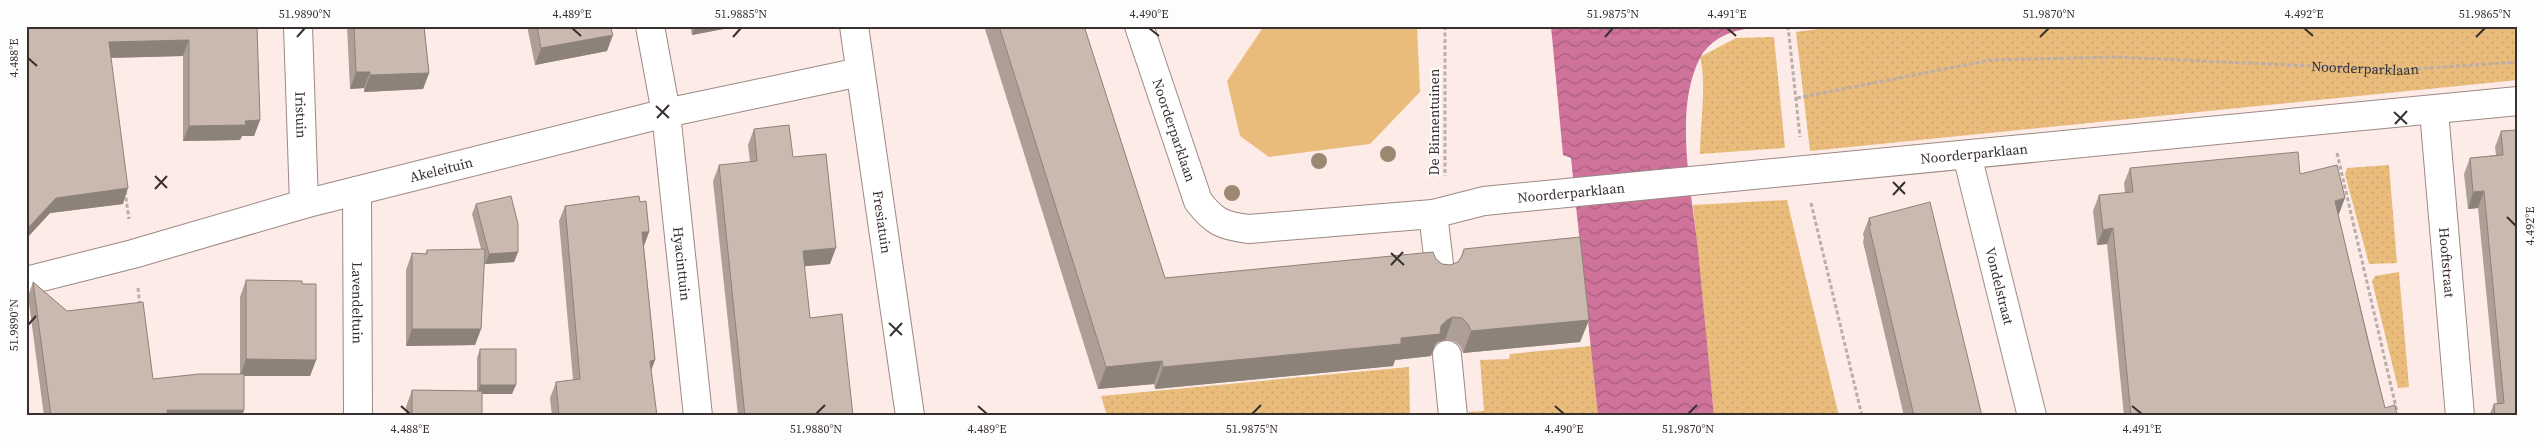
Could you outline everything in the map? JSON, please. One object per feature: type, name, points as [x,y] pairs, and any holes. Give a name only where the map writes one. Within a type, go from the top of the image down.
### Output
[{"type":"street","name":"Iristuin","points":[[298,26],[304,204]]},
{"type":"street","name":"Hyacinttuin","points":[[650,26],[666,113],[698,416]]},
{"type":"street","name":"Fresiatuin","points":[[854,26],[910,416]]},
{"type":"street","name":"Noorderparklaan","points":[[1139,26],[1198,201],[1208,216],[1225,226],[1249,229],[1433,214],[1484,201],[2518,101]]},
{"type":"street","name":"Akeleituin","points":[[26,281],[133,254],[304,204],[666,113],[860,72]]},
{"type":"street","name":"Hooftstraat","points":[[2434,110],[2460,416]]},
{"type":"street","name":"Vondelstraat","points":[[1967,155],[2032,416]]},
{"type":"street","name":"Lavendeltuin","points":[[357,191],[358,416]]},
{"type":"street","points":[[1433,214],[1440,272]]},
{"type":"street","points":[[1447,355],[1453,416]]},
{"type":"path","name":"De Binnentuinen","points":[[1433,214],[1446,188],[1445,26]]},
{"type":"path","points":[[1788,27],[1797,98],[1802,169],[1862,416]]},
{"type":"path","name":"Noorderparklaan","points":[[1797,98],[1991,60],[2116,57],[2399,70],[2518,62]]},
{"type":"path","points":[[2329,118],[2398,416]]},
{"type":"shaded area","points":[[1264,26],[1417,26],[1420,92],[1370,144],[1269,157],[1240,136],[1227,81]]},
{"type":"shaded area","points":[[1840,26],[2518,26],[2518,80],[1810,151],[1796,32]]},
{"type":"shaded area","points":[[1774,37],[1785,148],[1700,154],[1703,78],[1700,57],[1736,38]]},
{"type":"shaded area","points":[[2389,165],[2397,263],[2369,264],[2345,174],[2347,168]]},
{"type":"shaded area","points":[[1787,200],[1839,416],[1714,416],[1693,205]]},
{"type":"shaded area","points":[[2399,272],[2409,387],[2398,388],[2372,281],[2375,276]]},
{"type":"shaded area","points":[[1591,346],[1598,416],[1469,416],[1469,412],[1484,411],[1480,360],[1509,359],[1510,354]]},
{"type":"shaded area","points":[[1409,367],[1410,413],[1362,416],[1107,416],[1101,396]]},
{"type":"water","points":[[1551,26],[1772,26],[1741,30],[1713,42],[1700,58],[1692,79],[1687,102],[1686,127],[1689,178],[1698,249],[1714,416],[1598,416],[1571,158],[1563,155]]},
{"type":"building","points":[[26,26],[257,26],[260,120],[245,121],[246,125],[189,126],[189,40],[109,42],[128,188],[56,198],[27,229]]},
{"type":"building","points":[[354,26],[424,26],[429,73],[370,75],[370,72],[356,72]]},
{"type":"building","points":[[537,26],[610,26],[613,35],[541,48]]},
{"type":"building","points":[[999,26],[1084,26],[1165,278],[1433,252],[1436,259],[1442,264],[1450,265],[1458,262],[1464,249],[1580,237],[1589,320],[1471,331],[1468,324],[1462,318],[1453,317],[1441,326],[1440,334],[1401,338],[1401,344],[1163,367],[1162,361],[1106,367]]},
{"type":"building","points":[[789,125],[793,157],[826,154],[836,248],[803,251],[810,318],[842,314],[853,416],[745,416],[719,165],[757,161],[754,129]]},
{"type":"building","points":[[2518,130],[2518,416],[2495,416],[2494,404],[2504,403],[2484,191],[2473,192],[2470,158],[2503,155],[2501,131]]},
{"type":"building","points":[[2298,152],[2300,174],[2337,165],[2345,198],[2335,201],[2370,349],[2385,408],[2395,405],[2397,416],[2131,416],[2113,228],[2103,230],[2099,195],[2133,192],[2130,168]]},
{"type":"building","points":[[511,196],[518,224],[518,252],[489,254],[476,204]]},
{"type":"building","points":[[639,196],[640,202],[646,201],[649,232],[642,232],[655,360],[650,361],[657,416],[584,416],[584,414],[559,416],[556,382],[580,379],[565,206]]},
{"type":"building","points":[[1930,202],[1982,416],[1914,416],[1869,226],[1871,225],[1869,218]]},
{"type":"building","points":[[485,249],[481,329],[412,329],[412,253],[427,254],[427,250]]},
{"type":"building","points":[[246,280],[302,281],[302,284],[316,284],[316,360],[246,359]]},
{"type":"building","points":[[33,282],[67,311],[143,302],[153,379],[199,374],[244,374],[244,410],[167,410],[168,416],[51,416]]},
{"type":"building","points":[[480,349],[516,349],[516,385],[480,385]]},
{"type":"building","points":[[412,390],[482,391],[482,416],[412,416]]}]
